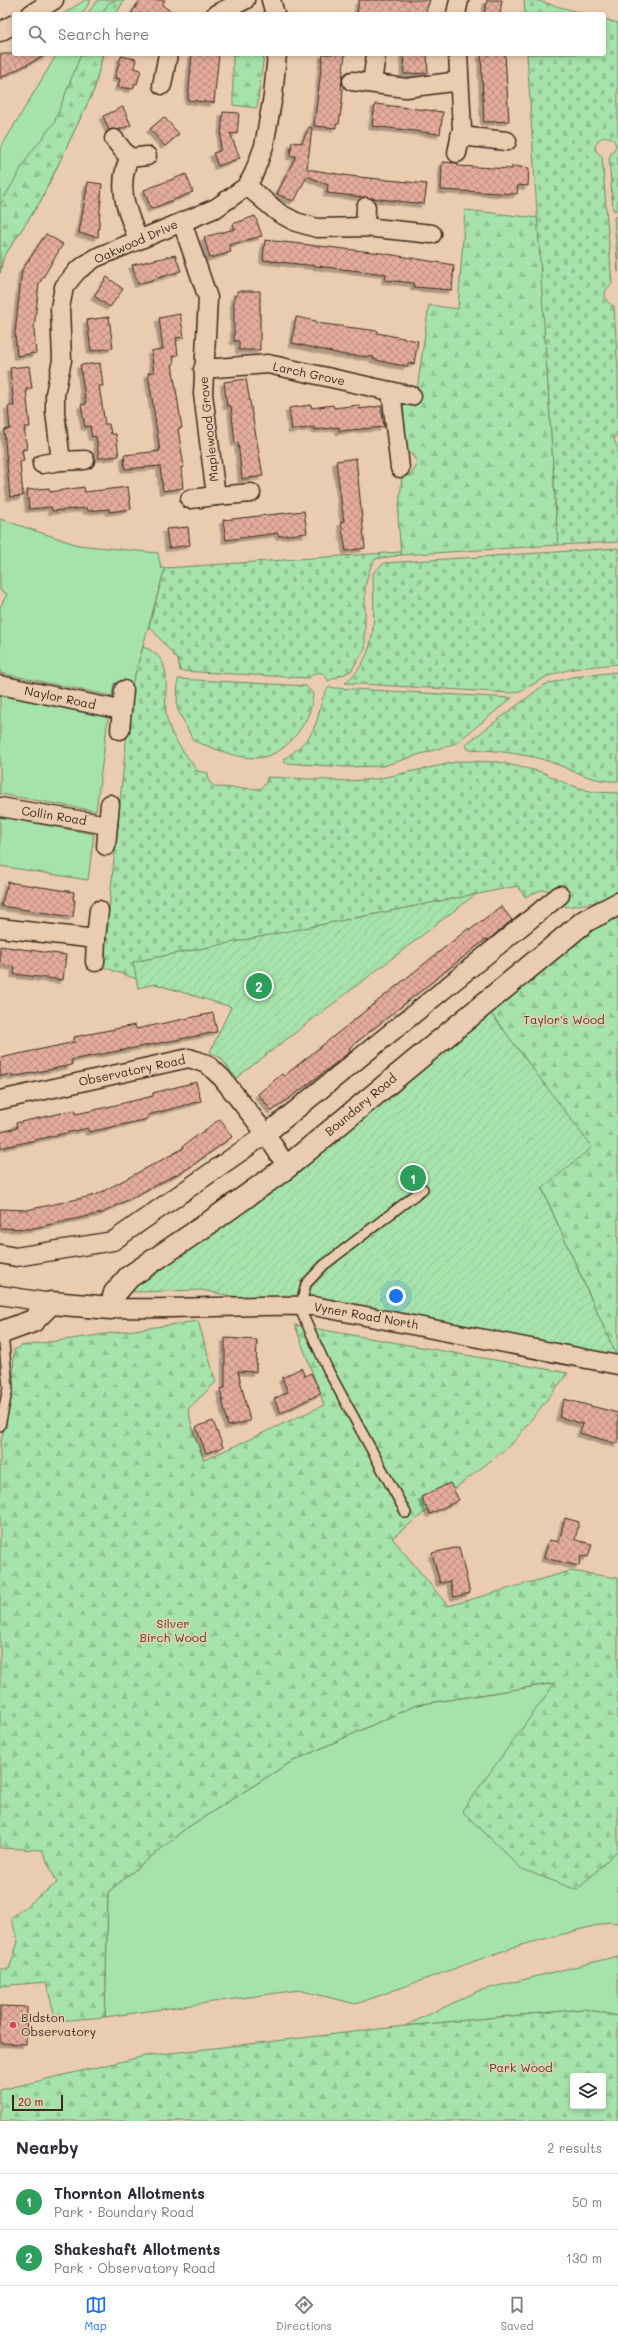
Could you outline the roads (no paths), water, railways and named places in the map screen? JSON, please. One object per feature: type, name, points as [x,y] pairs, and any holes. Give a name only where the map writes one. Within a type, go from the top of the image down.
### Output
[{"type":"main road","name":"Boundary Road","points":[[111,1308],[115,1293],[129,1277],[209,1223],[287,1167],[585,921],[618,904]]},
{"type":"main road","points":[[2,1333],[33,1321],[51,1303],[111,1308]]},
{"type":"street","points":[[34,12],[54,0]]},
{"type":"street","points":[[220,12],[245,0]]},
{"type":"street","points":[[271,0],[274,12]]},
{"type":"street","points":[[456,12],[459,0]]},
{"type":"street","points":[[0,32],[12,25]]},
{"type":"street","points":[[162,85],[168,56]]},
{"type":"street","name":"Oakwood Drive","points":[[61,461],[55,412],[55,394],[62,360],[59,320],[64,287],[77,271],[95,258],[216,208],[247,186],[254,173],[264,146],[273,96],[277,56]]},
{"type":"street","points":[[372,83],[376,56]]},
{"type":"street","points":[[457,153],[460,136],[458,56]]},
{"type":"street","points":[[352,80],[406,88],[459,81]]},
{"type":"street","points":[[460,136],[507,141]]},
{"type":"street","points":[[114,139],[129,158]]},
{"type":"street","points":[[129,158],[147,156]]},
{"type":"street","points":[[129,158],[122,178],[122,197],[138,239]]},
{"type":"street","points":[[247,186],[279,213],[296,222],[330,230],[365,227],[432,234]]},
{"type":"street","points":[[365,227],[366,208]]},
{"type":"street","name":"Maplewood Grove","points":[[182,222],[208,298],[203,369],[203,394],[216,496]]},
{"type":"street","name":"Larch Grove","points":[[203,369],[268,364],[412,396]]},
{"type":"street","points":[[391,392],[400,468]]},
{"type":"street","points":[[42,464],[61,461],[85,460]]},
{"type":"street","name":"Maplewood Grove","points":[[190,499],[251,492]]},
{"type":"street","name":"Naylor Road","points":[[0,685],[121,710]]},
{"type":"street","points":[[120,730],[124,690]]},
{"type":"street","points":[[106,846],[110,804]]},
{"type":"street","name":"Collin Road","points":[[0,807],[108,825]]},
{"type":"street","points":[[0,1254],[16,1257],[114,1241],[266,1134],[560,895]]},
{"type":"street","points":[[95,962],[99,910]]},
{"type":"street","points":[[0,928],[96,939]]},
{"type":"street","name":"Observatory Road","points":[[0,1100],[189,1058],[207,1064],[222,1078],[266,1134],[287,1167]]},
{"type":"street","points":[[0,1295],[51,1303]]},
{"type":"street","name":"Vyner Road North","points":[[111,1308],[163,1310],[274,1304],[314,1306],[618,1365]]},
{"type":"lane","points":[[406,1513],[329,1372],[299,1305],[306,1284],[324,1265],[423,1190]]},
{"type":"lane","points":[[0,1426],[8,1388],[2,1333]]},
{"type":"place","name":"Shakeshaft Allotments","points":[[259,986]]},
{"type":"place","name":"Thornton Allotments","points":[[413,1178]]},
{"type":"place","name":"Bidston Observatory","points":[[13,2025]]},
{"type":"park label","name":"Taylor's Wood","points":[[564,1020]]},
{"type":"park label","name":"Silver Birch Wood","points":[[173,1631]]},
{"type":"park label","name":"Park Wood","points":[[521,2068]]}]
